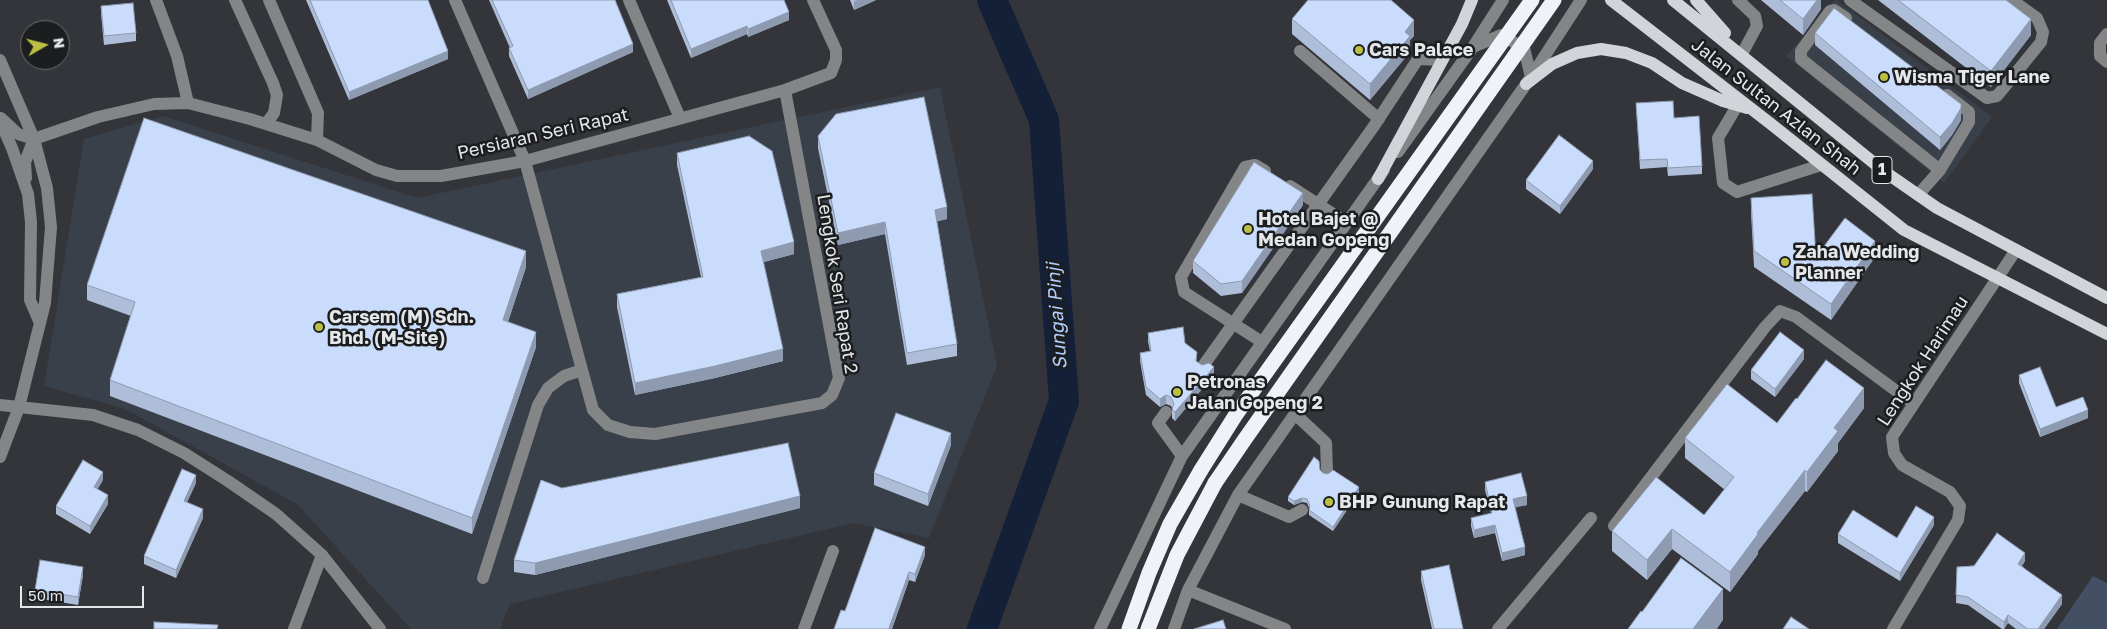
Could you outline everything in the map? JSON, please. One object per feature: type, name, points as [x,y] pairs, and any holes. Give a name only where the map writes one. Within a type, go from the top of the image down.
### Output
[{"type":"highway","points":[[1130,629],[1148,573],[1170,524],[1235,416],[1532,0]]},
{"type":"highway","points":[[1148,629],[1177,555],[1216,484],[1245,439],[1554,0]]},
{"type":"main road","points":[[1378,179],[1462,24],[1472,0]]},
{"type":"main road","name":"Jalan Sultan Azlan Shah","points":[[1611,0],[1904,230],[2107,334]]},
{"type":"main road","name":"Jalan Sultan Azlan Shah","points":[[1673,0],[1885,172],[1918,195],[1937,208],[2107,298]]},
{"type":"main road","points":[[1696,0],[1761,70]]},
{"type":"main road","points":[[1529,81],[1552,64],[1577,53],[1601,49],[1626,53],[1652,63],[1682,83],[1737,106],[1752,109]]},
{"type":"street","points":[[156,0],[177,56],[188,103]]},
{"type":"street","points":[[235,0],[277,95],[274,113],[266,124]]},
{"type":"street","points":[[269,0],[318,113],[317,140]]},
{"type":"street","name":"Lengkok Seri Rapat 2","points":[[456,0],[525,160],[593,410],[608,425],[630,432],[655,434],[822,402],[832,395],[839,378],[785,90]]},
{"type":"street","points":[[629,0],[680,118]]},
{"type":"street","name":"Persiaran Seri Rapat","points":[[34,139],[98,117],[154,104],[188,103],[317,140],[376,170],[397,176],[440,176],[525,160],[785,90],[831,73],[836,60],[836,50],[813,0]]},
{"type":"street","points":[[1100,629],[1182,456],[1473,47],[1503,0]]},
{"type":"street","points":[[1174,629],[1188,590],[1238,495],[1529,81],[1581,0]]},
{"type":"street","points":[[1738,0],[1755,16],[1757,26],[1743,52]]},
{"type":"street","points":[[1850,0],[1987,98],[1997,96],[2042,42],[2042,32],[2037,18],[2012,0]]},
{"type":"street","points":[[1858,28],[1834,10],[1830,11],[1801,51],[1802,59],[1940,170]]},
{"type":"street","points":[[1473,47],[1501,34],[1524,48],[1529,81]]},
{"type":"street","points":[[2107,34],[2100,43],[2100,56],[2107,62]]},
{"type":"street","points":[[1300,51],[1379,119]]},
{"type":"street","points":[[1202,366],[1234,324],[1379,119],[1418,59],[1442,60]]},
{"type":"street","points":[[0,60],[34,139],[47,188],[51,227],[45,303],[19,406],[0,457]]},
{"type":"street","points":[[1918,195],[1940,170],[1969,122],[1970,112],[1938,88]]},
{"type":"street","points":[[1737,106],[1718,138],[1723,183],[1737,192],[1821,165]]},
{"type":"street","points":[[0,116],[18,134],[34,139]]},
{"type":"street","points":[[0,121],[12,148],[28,194]]},
{"type":"street","points":[[34,139],[25,162],[31,222],[30,300],[39,321]]},
{"type":"street","points":[[1262,342],[1184,292],[1181,277],[1245,168],[1255,165],[1347,223]]},
{"type":"street","name":"Lengkok Harimau","points":[[1893,629],[1958,520],[1960,506],[1950,492],[1902,465],[1894,452],[1892,437],[2016,250]]},
{"type":"street","points":[[1614,526],[1765,327],[1780,311],[1796,318],[1914,404]]},
{"type":"street","points":[[483,578],[538,405],[548,388],[564,376],[582,370]]},
{"type":"street","points":[[0,405],[93,415],[146,434],[184,453],[228,480],[276,514],[322,555],[380,629]]},
{"type":"street","points":[[1166,412],[1158,423],[1182,456]]},
{"type":"street","points":[[1295,414],[1326,443],[1327,470]]},
{"type":"street","points":[[1238,495],[1289,516],[1302,510]]},
{"type":"street","points":[[1498,629],[1591,518]]},
{"type":"street","points":[[804,629],[833,551]]},
{"type":"street","points":[[294,629],[322,555]]},
{"type":"street","points":[[1106,629],[1132,558]]},
{"type":"street","points":[[1188,590],[1285,629]]},
{"type":"shaded area","name":"Wisma Tiger Lane","points":[[1835,0],[1992,117],[1944,183],[1786,56]]},
{"type":"shaded area","points":[[940,87],[997,366],[929,538],[853,523],[510,604],[500,629],[411,629],[297,504],[125,409],[44,386],[84,139],[163,116],[417,198]]},
{"type":"shaded area","points":[[2093,576],[2107,583],[2107,629],[2057,629]]},
{"type":"building","points":[[310,0],[428,0],[448,51],[349,92]]},
{"type":"building","points":[[492,0],[615,0],[633,44],[528,90],[509,48],[513,46]]},
{"type":"building","points":[[671,0],[784,0],[789,12],[748,29],[747,26],[691,49]]},
{"type":"building","name":"Cars Palace","points":[[1308,0],[1391,0],[1414,20],[1405,32],[1410,36],[1370,84],[1292,19]]},
{"type":"building","points":[[1780,0],[1817,0],[1803,19]]},
{"type":"building","points":[[1898,0],[2006,0],[2031,19],[1991,71]]},
{"type":"building","points":[[133,3],[136,33],[104,36],[101,6]]},
{"type":"building","name":"Wisma Tiger Lane","points":[[1834,8],[1961,104],[1961,108],[1952,123],[1940,137],[1815,33]]},
{"type":"building","points":[[924,97],[947,207],[935,210],[957,344],[907,353],[885,222],[838,233],[818,136],[836,114]]},
{"type":"building","points":[[1673,101],[1674,118],[1699,116],[1702,166],[1668,168],[1667,159],[1640,160],[1636,103]]},
{"type":"building","name":"Carsem (M) Sdn. Bhd. (M-Site)","points":[[144,118],[526,251],[503,320],[536,332],[472,518],[110,380],[135,302],[87,285]]},
{"type":"building","points":[[1559,135],[1593,161],[1560,206],[1526,180]]},
{"type":"building","points":[[749,136],[772,151],[794,242],[761,251],[783,349],[635,383],[617,294],[703,277],[677,153]]},
{"type":"building","points":[[1254,162],[1303,193],[1242,281],[1221,284],[1193,261]]},
{"type":"building","name":"Zaha Wedding Planner","points":[[1812,194],[1816,257],[1845,218],[1875,241],[1831,304],[1754,251],[1751,198]]},
{"type":"building","points":[[1183,327],[1185,343],[1197,352],[1196,361],[1202,365],[1209,363],[1214,367],[1175,412],[1172,409],[1174,404],[1171,397],[1166,395],[1160,399],[1146,387],[1140,353],[1151,351],[1148,333]]},
{"type":"building","points":[[1780,332],[1804,350],[1775,389],[1751,370]]},
{"type":"building","points":[[1826,360],[1864,388],[1834,428],[1838,431],[1807,472],[1805,470],[1730,572],[1672,529],[1647,560],[1612,531],[1656,477],[1704,515],[1734,477],[1685,438],[1727,384],[1777,423]]},
{"type":"building","points":[[2040,367],[2056,407],[2083,397],[2088,410],[2040,429],[2019,375]]},
{"type":"building","points":[[896,413],[951,433],[928,494],[874,473]]},
{"type":"building","points":[[788,443],[800,496],[535,563],[514,560],[541,480],[562,488]]},
{"type":"building","points":[[1314,457],[1319,461],[1320,470],[1323,473],[1328,474],[1333,470],[1359,487],[1333,527],[1309,510],[1310,506],[1307,499],[1302,498],[1294,501],[1288,497]]},
{"type":"building","points":[[83,460],[103,472],[94,487],[108,495],[90,526],[56,506]]},
{"type":"building","points":[[182,469],[196,475],[184,501],[203,509],[176,570],[144,556]]},
{"type":"building","points":[[1521,473],[1527,496],[1513,499],[1525,547],[1502,553],[1495,525],[1474,530],[1471,518],[1492,513],[1485,482]]},
{"type":"building","points":[[1916,506],[1934,517],[1900,573],[1838,534],[1853,510],[1897,538]]},
{"type":"building","points":[[875,528],[925,547],[915,574],[909,572],[889,628],[892,629],[834,629],[841,610],[845,611]]},
{"type":"building","points":[[1997,533],[2025,553],[2018,564],[2062,595],[2038,629],[2028,629],[2008,615],[2004,622],[1968,597],[1956,595],[1957,567],[1974,566]]},
{"type":"building","points":[[1681,558],[1723,589],[1693,629],[1628,629],[1642,612]]},
{"type":"building","points":[[40,560],[83,567],[78,597],[35,590]]},
{"type":"building","points":[[1449,565],[1463,629],[1434,629],[1421,571]]},
{"type":"building","points":[[1791,617],[1809,629],[1783,629]]},
{"type":"building","points":[[1223,620],[1226,629],[1194,629]]},
{"type":"building","points":[[154,622],[218,625],[217,629],[154,629]]},
{"type":"waterway","name":"Sungai Pinji","points":[[982,629],[1064,401],[1044,120],[992,0]]},
{"type":"place","name":"Cars Palace","points":[[1359,50]]},
{"type":"place","name":"Wisma Tiger Lane","points":[[1884,77]]},
{"type":"place","name":"Hotel Bajet @ Medan Gopeng","points":[[1248,229]]},
{"type":"place","name":"Zaha Wedding Planner","points":[[1785,262]]},
{"type":"place","name":"Carsem (M) Sdn. Bhd. (M-Site)","points":[[319,327]]},
{"type":"place","name":"Petronas Jalan Gopeng 2","points":[[1177,392]]},
{"type":"place","name":"BHP Gunung Rapat","points":[[1329,502]]}]
